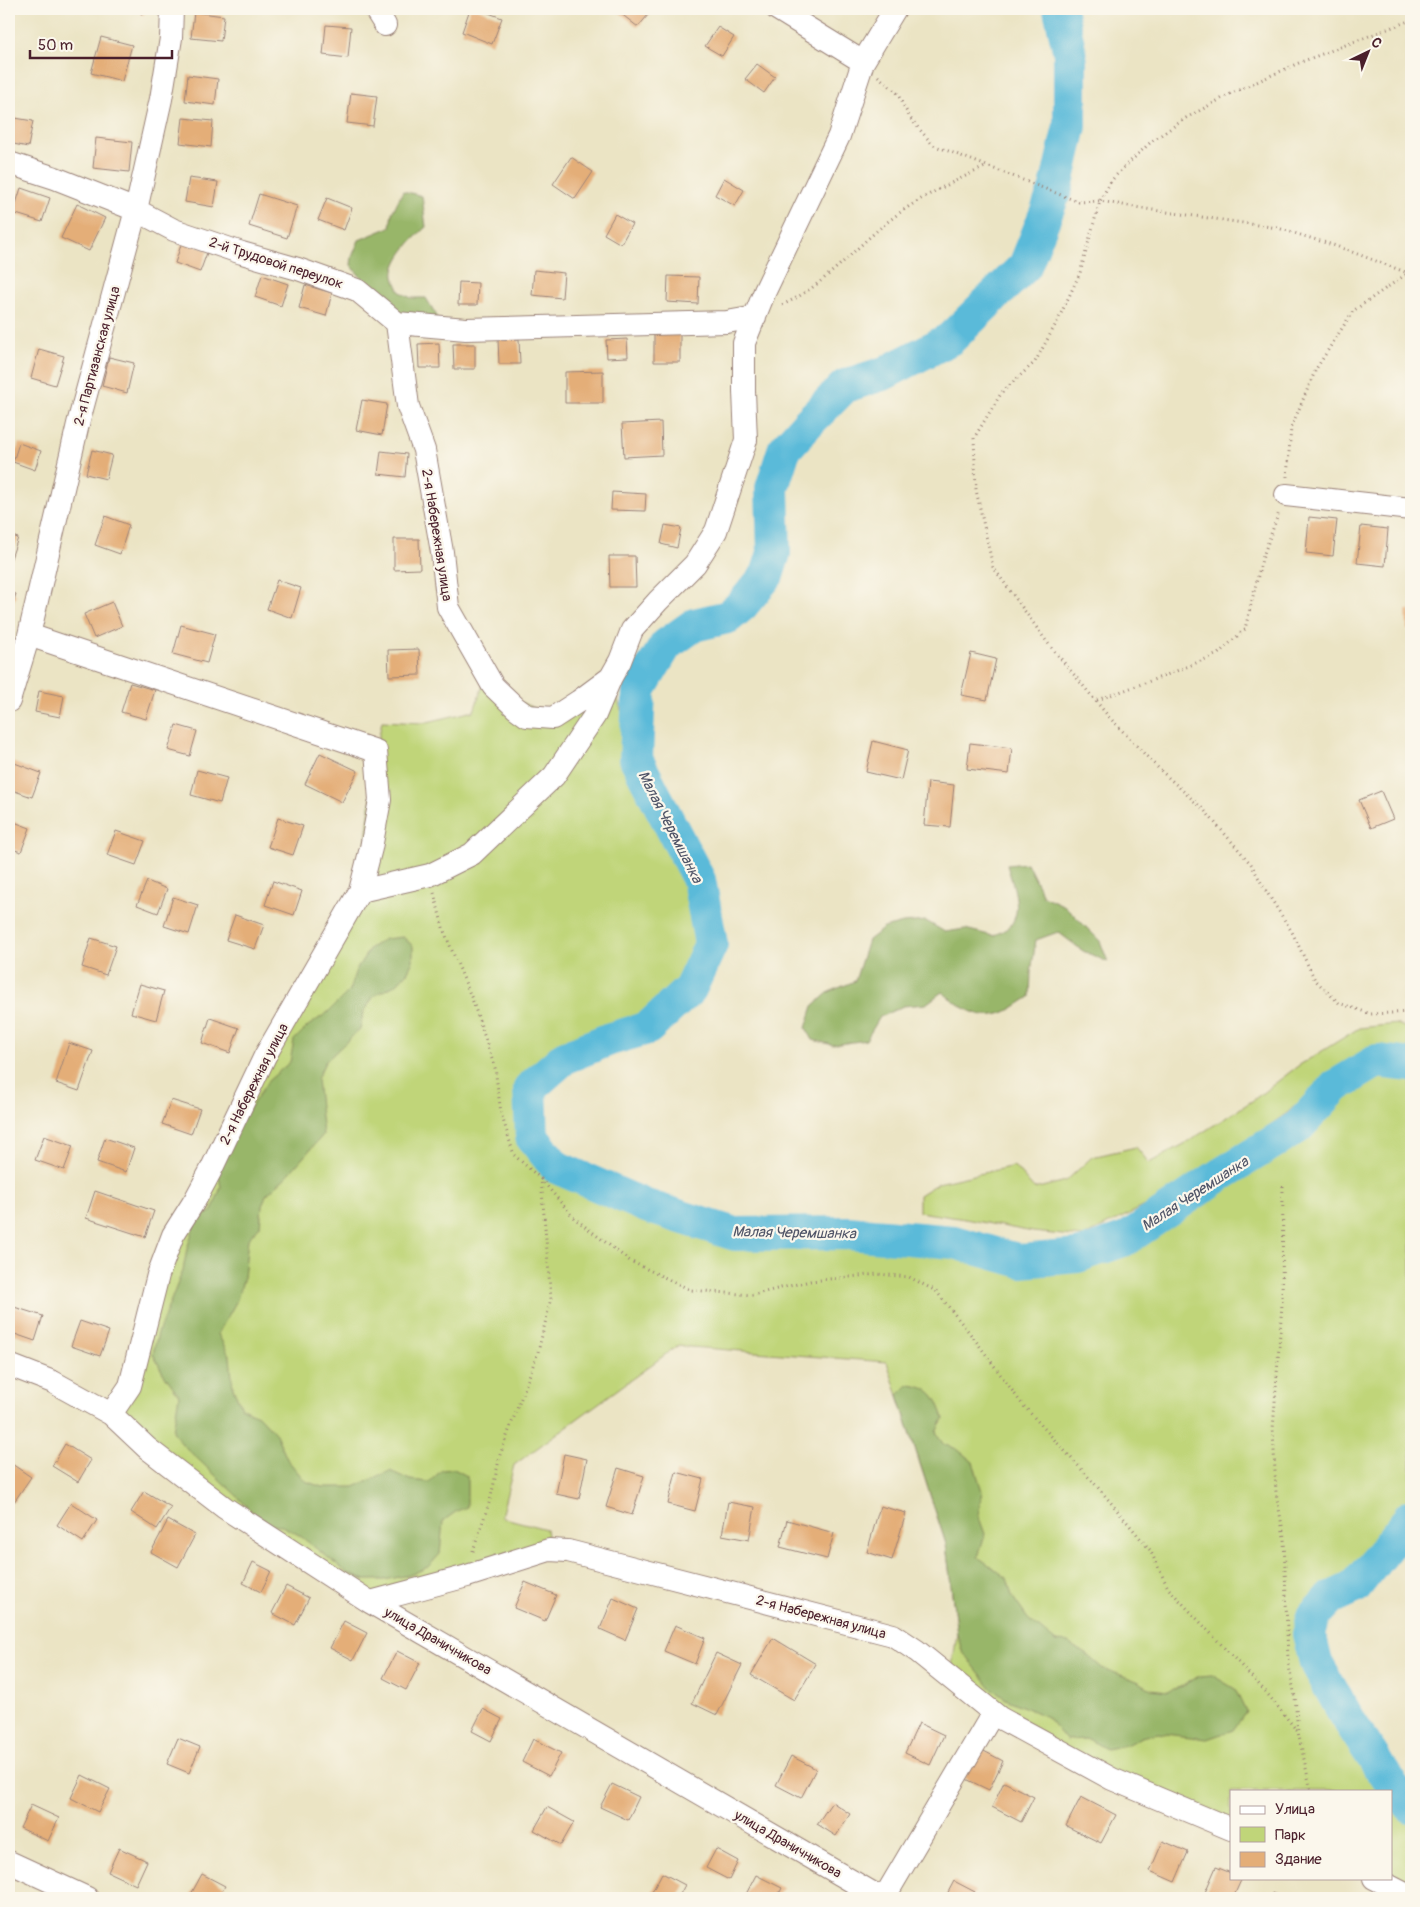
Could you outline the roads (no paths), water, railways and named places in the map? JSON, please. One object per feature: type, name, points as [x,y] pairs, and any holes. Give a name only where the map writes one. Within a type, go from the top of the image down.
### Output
[{"type":"street","name":"2-я Партизанская улица","points":[[9,701],[29,635],[78,424],[136,210],[161,99],[171,38],[172,9]]},
{"type":"street","points":[[776,9],[863,62]]},
{"type":"street","points":[[360,891],[430,875],[472,854],[554,776],[595,715],[632,630],[695,564],[716,531],[746,440],[744,343],[765,291],[839,136],[863,62],[895,9]]},
{"type":"street","name":"2-й Трудовой переулок","points":[[9,163],[55,178],[136,210],[174,230],[242,254],[298,269],[357,290],[397,323]]},
{"type":"street","points":[[397,323],[466,329],[727,322],[755,317]]},
{"type":"street","name":"2-я Набережная улица","points":[[397,323],[408,406],[424,450],[439,534],[448,607],[493,686],[527,716],[553,718],[611,677]]},
{"type":"street","points":[[1286,495],[1411,510]]},
{"type":"street","name":"2-я Набережная улица","points":[[29,635],[376,751],[380,800],[371,848],[360,891],[265,1056],[210,1172],[173,1235],[158,1275],[130,1386],[111,1414]]},
{"type":"street","name":"улица Драничникова","points":[[9,1365],[53,1382],[111,1414],[147,1448],[225,1508],[370,1602],[856,1892],[882,1898]]},
{"type":"street","name":"2-я Набережная улица","points":[[370,1602],[467,1576],[549,1550],[568,1551],[893,1635],[918,1651],[993,1713],[1112,1779],[1230,1829]]},
{"type":"street","points":[[882,1898],[993,1713]]},
{"type":"street","points":[[9,1862],[87,1898]]},
{"type":"street","points":[[1378,1880],[1411,1897]]},
{"type":"waterway","name":"Малая Черемшанка","points":[[1060,9],[1070,54],[1070,126],[1056,188],[1025,266],[950,339],[885,373],[845,386],[808,423],[784,450],[772,488],[774,553],[767,575],[742,605],[728,617],[694,625],[666,645],[639,690],[636,759],[699,880],[711,944],[690,989],[648,1028],[610,1039],[565,1057],[530,1088],[532,1137],[556,1167],[646,1206],[735,1234],[848,1233],[954,1242],[1021,1261],[1078,1256],[1126,1239],[1220,1175],[1298,1127],[1336,1086],[1377,1061],[1411,1065]]},
{"type":"waterway","name":"Малая Черемшанка","points":[[1411,1516],[1355,1587],[1331,1598],[1314,1616],[1309,1634],[1316,1663],[1346,1716],[1388,1780],[1411,1807]]}]
